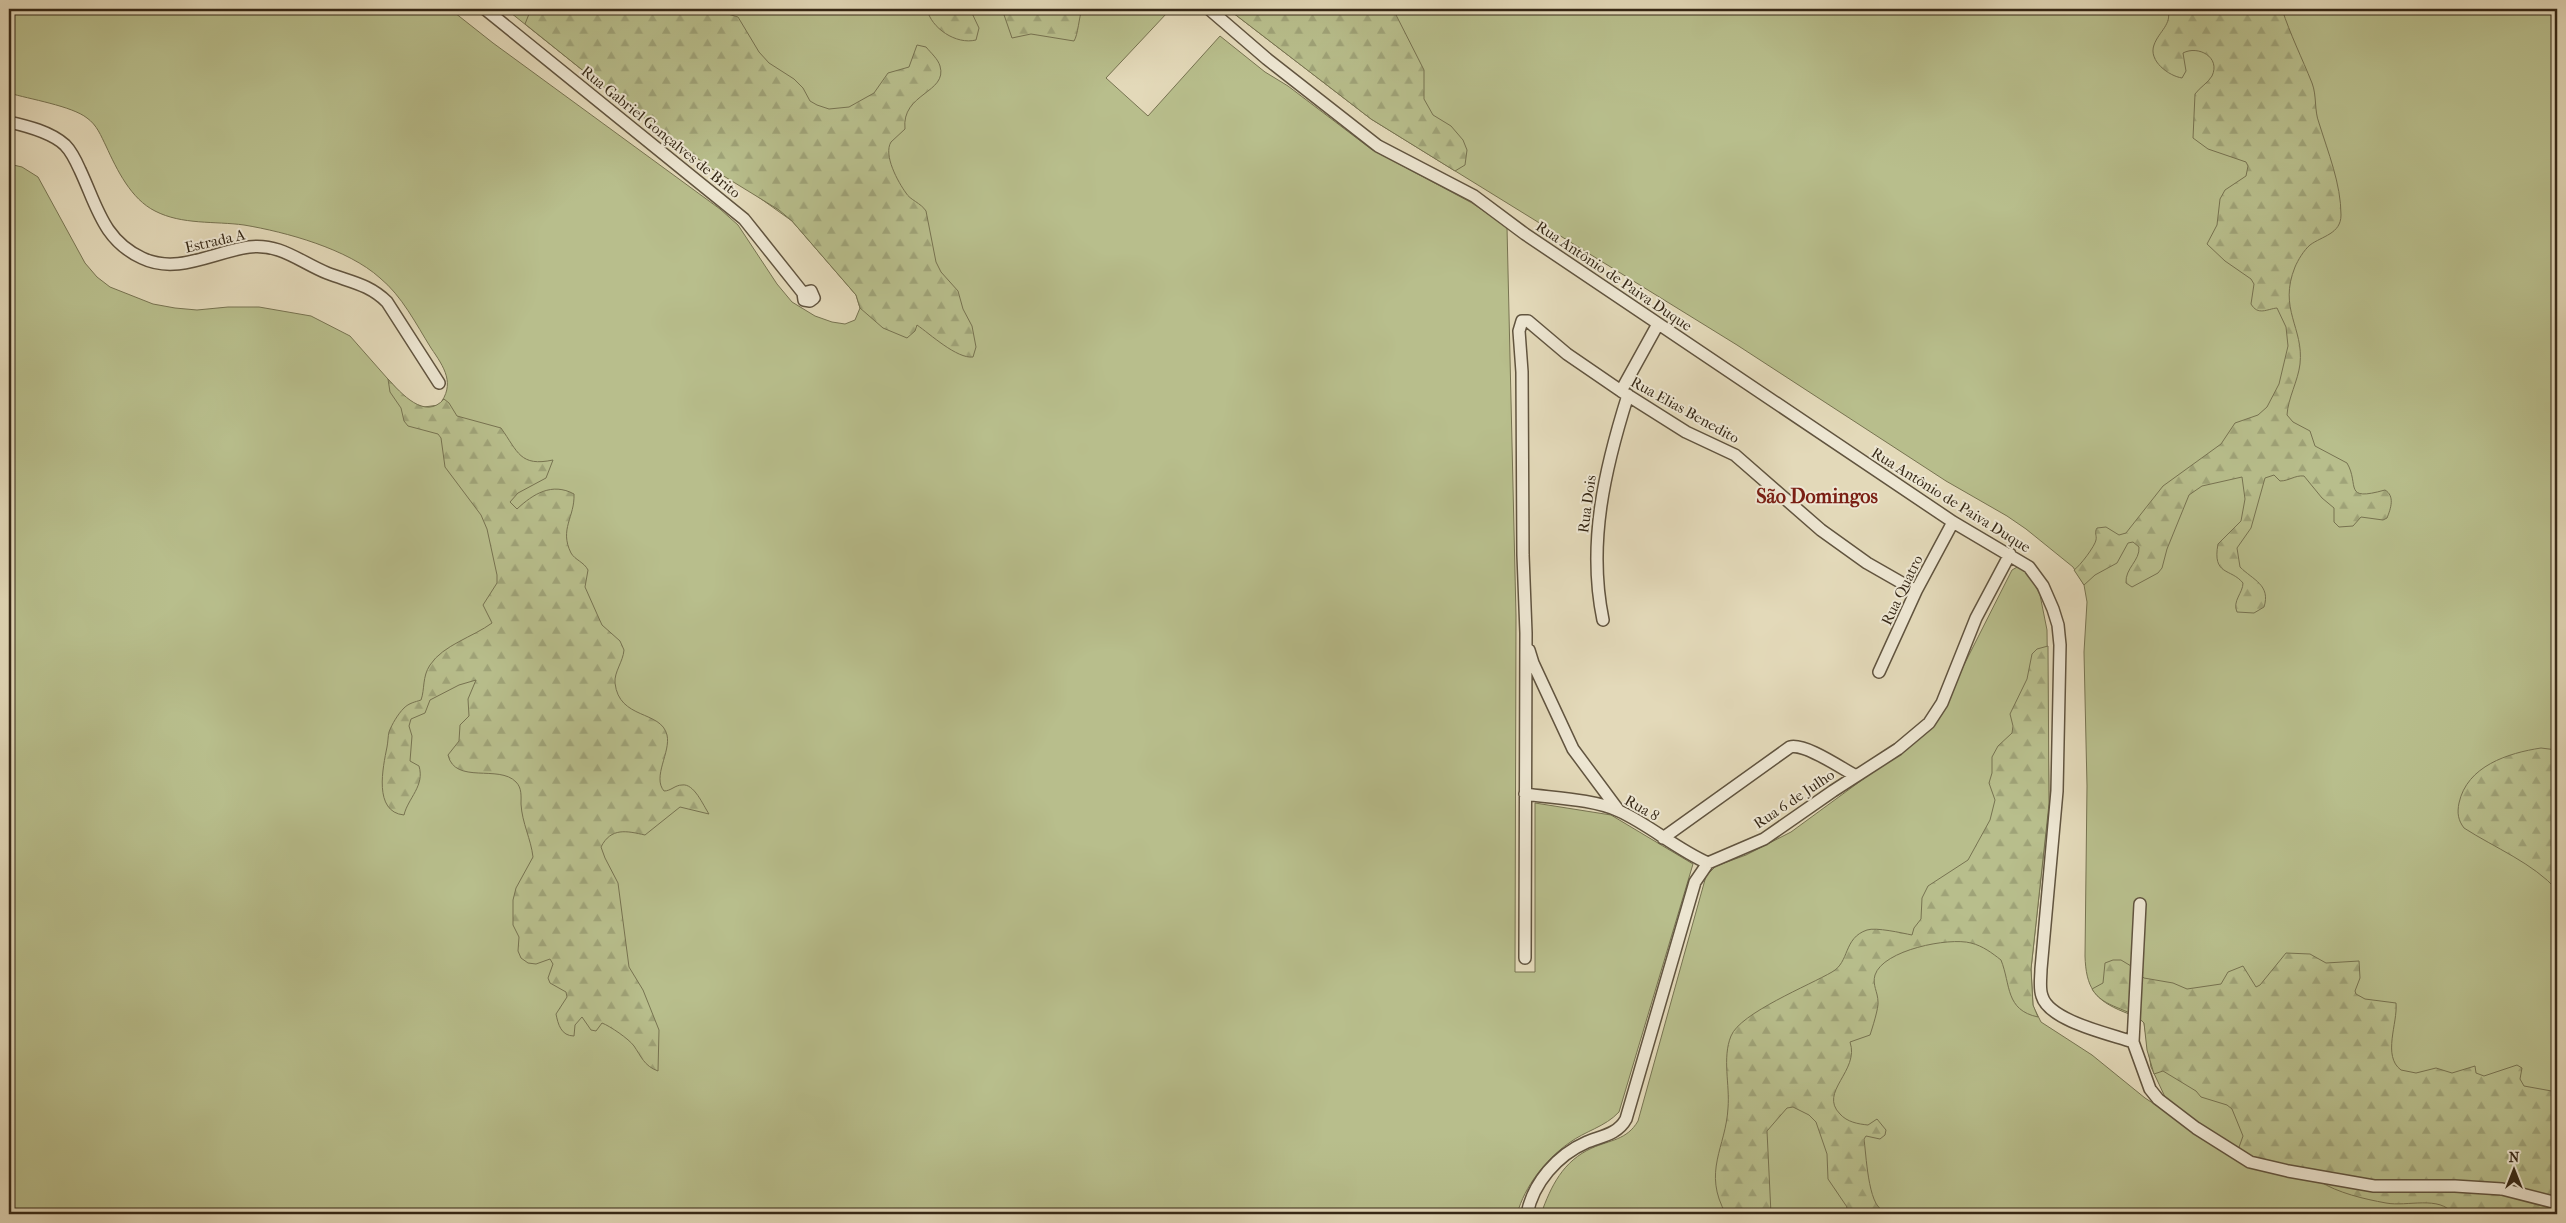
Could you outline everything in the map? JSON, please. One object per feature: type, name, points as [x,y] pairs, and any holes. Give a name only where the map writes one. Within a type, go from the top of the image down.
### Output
[{"type":"street","name":"Rua Gabriel Gonçalves de Brito","points":[[486,9],[744,218],[803,293]]},
{"type":"street","name":"Rua Antônio de Paiva Duque","points":[[1209,9],[1267,59],[1378,146],[1474,196],[1525,234],[1953,522],[2010,554],[2029,567],[2037,576],[2053,609],[2060,633],[2057,791],[2041,969],[2042,997],[2050,1008],[2065,1018],[2133,1042]]},
{"type":"street","name":"Estrada A","points":[[9,122],[45,133],[67,147],[86,182],[104,226],[116,240],[135,255],[155,262],[177,264],[251,247],[281,250],[313,266],[367,286],[387,302],[439,383]]},
{"type":"street","name":"Rua Elias Benedito","points":[[1526,633],[1522,372],[1519,332],[1520,324],[1524,320],[1567,354],[1624,393],[1678,427],[1735,455],[1821,530],[1867,563],[1916,591]]},
{"type":"street","name":"Rua Dois","points":[[1603,620],[1596,579],[1599,513],[1624,393],[1658,324]]},
{"type":"street","name":"Rua Quatro","points":[[1880,672],[1916,591],[1953,522]]},
{"type":"street","name":"Rua 6 de Julho","points":[[1708,863],[1764,839],[1906,744],[1929,723],[1942,703],[1976,618],[2010,554]]},
{"type":"street","points":[[1525,958],[1526,633]]},
{"type":"street","points":[[1526,633],[1533,663],[1560,725],[1573,749],[1619,811]]},
{"type":"street","points":[[1663,838],[1790,746],[1801,746],[1856,776]]},
{"type":"street","name":"Rua 8","points":[[1525,794],[1604,806],[1619,811],[1708,863]]},
{"type":"street","points":[[1527,1214],[1534,1190],[1550,1170],[1585,1143],[1616,1130],[1626,1119],[1695,882],[1708,863]]},
{"type":"street","points":[[2140,904],[2133,1042],[2150,1089],[2158,1099],[2196,1128],[2250,1162],[2324,1179],[2374,1186],[2455,1186],[2502,1189],[2557,1203]]},
{"type":"green space","points":[[9,9],[450,9],[493,43],[720,209],[738,225],[777,284],[792,302],[815,316],[845,324],[855,320],[860,308],[856,295],[792,221],[743,186],[709,167],[611,93],[506,9],[1162,9],[1167,13],[1106,78],[1148,116],[1220,36],[1265,72],[1288,86],[1371,149],[1472,203],[1507,227],[1516,616],[1515,972],[1535,972],[1535,803],[1611,815],[1693,864],[1619,1112],[1608,1121],[1569,1143],[1552,1157],[1537,1174],[1525,1193],[1517,1214],[9,1214],[9,164],[22,167],[38,177],[85,263],[97,277],[110,287],[153,304],[175,308],[197,310],[259,307],[311,316],[350,336],[402,395],[414,404],[424,407],[439,405],[447,390],[447,383],[444,369],[402,302],[388,285],[367,268],[334,250],[297,237],[244,225],[176,219],[155,211],[146,206],[126,183],[98,131],[90,121],[71,110],[9,93]]},
{"type":"green space","points":[[531,9],[711,9],[738,17],[759,52],[769,63],[794,79],[803,88],[810,101],[829,109],[849,107],[874,93],[888,73],[909,67],[917,45],[926,47],[939,63],[941,75],[937,82],[916,100],[910,108],[906,117],[905,129],[891,142],[889,147],[890,161],[892,168],[908,195],[926,211],[936,262],[941,272],[958,291],[963,309],[972,326],[976,347],[973,357],[967,357],[952,350],[917,325],[915,331],[907,338],[883,328],[860,308],[856,295],[792,221],[779,210],[709,167],[611,93],[525,24]]},
{"type":"green space","points":[[927,9],[970,9],[979,28],[976,40],[960,40],[946,34],[934,23]]},
{"type":"green space","points":[[1002,9],[1082,9],[1074,41],[1031,34],[1012,38]]},
{"type":"green space","points":[[1228,9],[2557,9],[2557,1199],[2254,1159],[2193,1120],[2165,1097],[2151,1067],[2144,1023],[2105,1003],[2094,991],[2087,976],[2085,956],[2087,786],[2084,652],[2087,602],[2084,585],[2073,567],[2007,516],[1946,481],[1737,345],[1371,119]]},
{"type":"green space","points":[[1228,9],[1393,9],[1424,70],[1424,99],[1433,115],[1451,126],[1463,140],[1467,150],[1465,165],[1455,171],[1371,119]]},
{"type":"green space","points":[[2168,9],[2282,9],[2314,88],[2317,118],[2339,192],[2341,215],[2338,226],[2330,234],[2310,245],[2303,252],[2290,282],[2290,307],[2299,340],[2300,364],[2287,415],[2293,422],[2310,431],[2315,446],[2347,463],[2358,493],[2372,493],[2385,490],[2391,499],[2387,518],[2383,520],[2361,517],[2353,526],[2339,527],[2334,522],[2334,508],[2322,498],[2304,476],[2280,481],[2274,475],[2265,478],[2251,528],[2237,548],[2240,567],[2260,584],[2265,593],[2264,607],[2254,613],[2237,612],[2236,604],[2243,583],[2220,566],[2217,554],[2218,544],[2241,521],[2245,499],[2242,477],[2202,486],[2189,495],[2167,549],[2162,568],[2158,573],[2132,587],[2126,583],[2128,573],[2139,552],[2139,547],[2133,542],[2128,543],[2117,563],[2095,575],[2084,585],[2074,570],[2093,547],[2097,528],[2106,527],[2119,535],[2126,533],[2163,486],[2221,444],[2235,423],[2258,415],[2267,407],[2279,384],[2288,346],[2286,327],[2277,308],[2260,311],[2254,308],[2251,304],[2254,284],[2251,279],[2225,261],[2207,244],[2217,225],[2220,199],[2225,190],[2246,176],[2248,166],[2246,162],[2208,149],[2193,138],[2195,94],[2212,76],[2213,63],[2206,54],[2189,51],[2183,53],[2186,71],[2182,78],[2171,74],[2161,67],[2154,57],[2153,51],[2156,40],[2167,24]]},
{"type":"green space","points":[[388,379],[406,397],[421,406],[437,405],[444,399],[449,403],[457,416],[501,428],[516,451],[527,459],[542,462],[553,460],[546,478],[518,493],[510,502],[517,509],[536,494],[543,491],[558,489],[574,494],[574,502],[567,530],[568,545],[571,553],[588,570],[585,587],[602,625],[620,641],[624,650],[615,679],[618,695],[632,709],[657,722],[663,727],[667,735],[667,749],[660,779],[664,791],[680,785],[690,787],[698,795],[709,814],[680,807],[645,835],[632,832],[615,833],[601,847],[618,883],[629,967],[643,990],[659,1030],[658,1071],[646,1064],[628,1040],[602,1023],[596,1031],[591,1030],[582,1017],[575,1025],[574,1036],[563,1032],[556,1014],[567,997],[566,992],[550,983],[548,978],[553,964],[550,959],[536,964],[528,963],[521,958],[518,951],[519,937],[513,925],[513,900],[516,888],[533,857],[523,818],[521,792],[516,782],[508,777],[499,774],[468,772],[459,769],[452,764],[448,755],[459,741],[460,725],[469,716],[468,699],[476,680],[459,685],[430,700],[425,713],[411,719],[409,726],[412,736],[410,761],[419,766],[420,780],[418,786],[404,815],[394,812],[388,806],[384,797],[382,777],[392,726],[406,706],[421,700],[426,674],[436,658],[450,647],[492,623],[483,605],[497,583],[487,529],[481,515],[445,467],[441,438],[438,434],[408,426],[404,421],[401,408],[390,392]]},
{"type":"green space","points":[[2019,566],[2028,571],[2040,595],[2047,630],[2049,804],[2031,969],[2033,1006],[2041,1022],[2092,1055],[2145,1098],[2231,1154],[2557,1209],[2557,1214],[1541,1214],[1559,1175],[1573,1160],[1592,1148],[1623,1136],[1638,1121],[1706,876],[1716,866],[1746,855],[1791,832],[1926,733],[1933,726],[2012,570]]},
{"type":"green space","points":[[2048,646],[2049,804],[2031,969],[2033,1005],[2038,1017],[2027,1014],[2014,1002],[2001,960],[1975,944],[1948,942],[1933,944],[1903,952],[1890,959],[1881,966],[1875,975],[1874,982],[1878,1005],[1870,1035],[1850,1042],[1852,1053],[1850,1062],[1836,1089],[1834,1098],[1835,1106],[1840,1114],[1849,1121],[1868,1125],[1877,1119],[1886,1130],[1885,1135],[1880,1139],[1866,1136],[1864,1139],[1874,1199],[1883,1210],[1890,1209],[1895,1214],[1844,1214],[1847,1207],[1828,1179],[1827,1154],[1816,1122],[1809,1115],[1793,1107],[1787,1108],[1767,1131],[1771,1214],[1726,1214],[1719,1199],[1716,1172],[1728,1108],[1727,1053],[1731,1036],[1747,1018],[1761,1009],[1838,968],[1850,944],[1859,934],[1867,930],[1876,929],[1912,935],[1914,928],[1921,919],[1922,898],[1928,886],[1968,860],[1990,820],[1995,800],[1989,783],[1992,773],[1992,757],[1998,746],[2012,733],[2013,726],[2010,714],[2027,679],[2032,654],[2037,649]]},
{"type":"green space","points":[[2541,748],[2557,750],[2557,890],[2525,864],[2464,828],[2458,813],[2463,790],[2480,771],[2503,758]]},
{"type":"green space","points":[[2286,953],[2310,954],[2326,963],[2359,961],[2360,978],[2355,991],[2356,994],[2365,999],[2396,1003],[2392,1056],[2395,1064],[2401,1070],[2416,1073],[2436,1068],[2452,1073],[2475,1066],[2476,1073],[2484,1076],[2517,1065],[2522,1068],[2520,1079],[2524,1086],[2557,1092],[2557,1199],[2370,1183],[2254,1159],[2238,1150],[2243,1136],[2232,1109],[2227,1105],[2201,1097],[2196,1091],[2163,1071],[2154,1074],[2147,1050],[2144,1023],[2131,1014],[2103,1001],[2092,989],[2103,983],[2105,963],[2113,960],[2121,960],[2144,978],[2173,983],[2187,989],[2221,984],[2228,972],[2243,966],[2256,987],[2260,985]]},
{"type":"green space","points":[[2319,1181],[2499,1194],[2557,1209],[2557,1214],[2453,1214],[2447,1208],[2432,1203],[2394,1204],[2360,1197],[2334,1189]]},
{"type":"district","name":"São Domingos","points":[[1817,496]]}]
